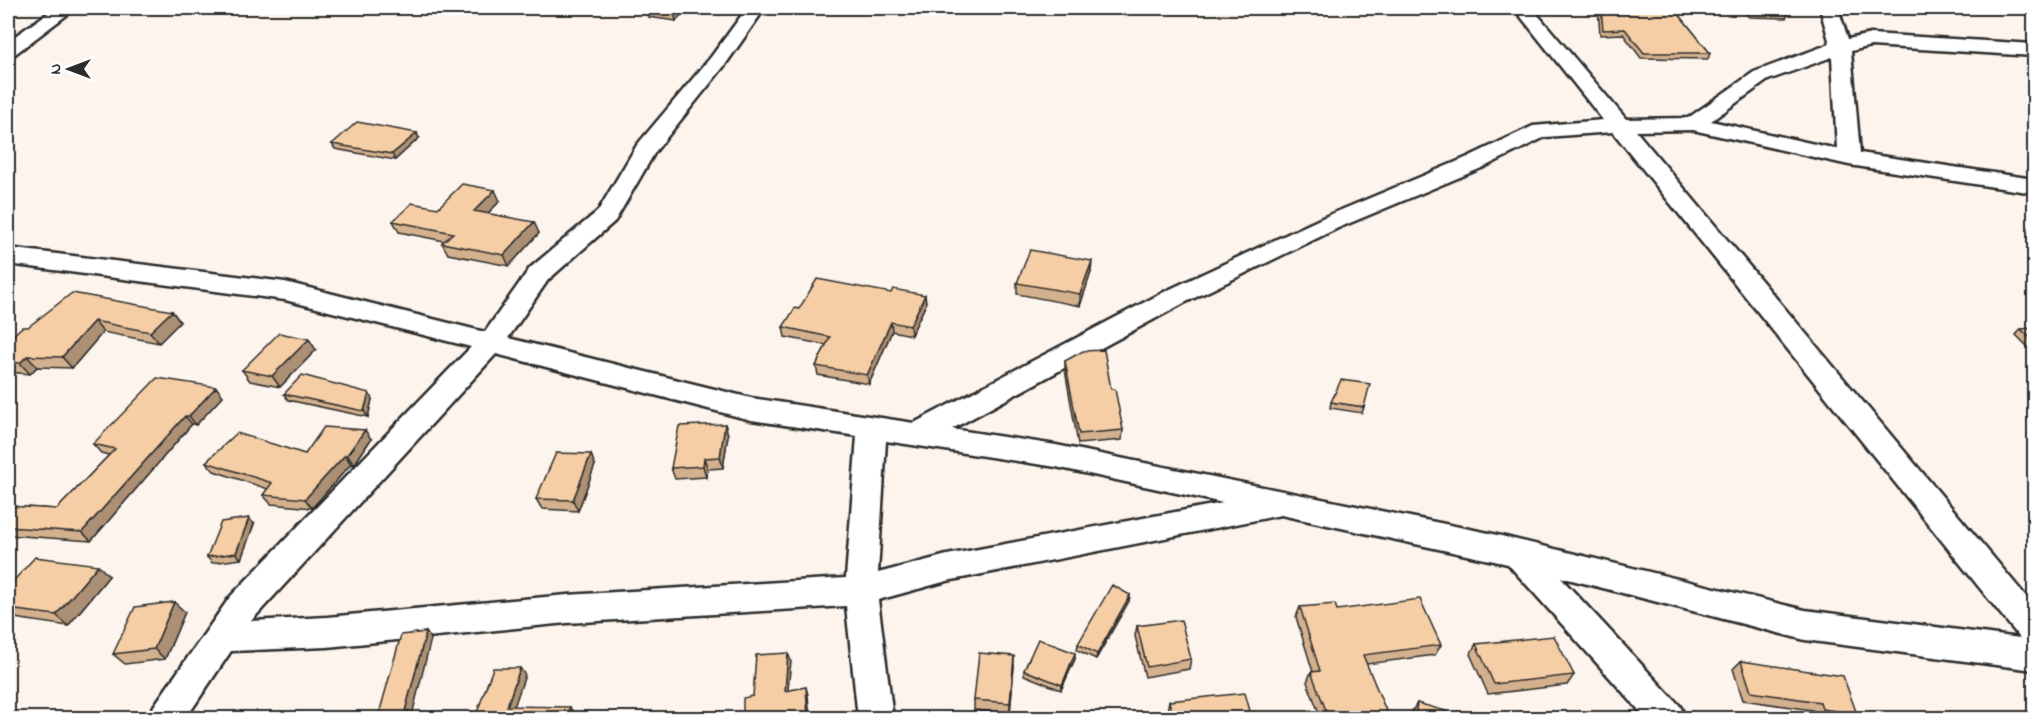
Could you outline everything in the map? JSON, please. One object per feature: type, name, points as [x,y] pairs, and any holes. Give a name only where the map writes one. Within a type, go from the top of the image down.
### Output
[{"type":"street","points":[[8,50],[67,8]]},
{"type":"street","points":[[166,718],[242,607],[492,342],[540,274],[607,216],[645,150],[718,62],[756,8]]},
{"type":"street","points":[[1523,8],[2034,630]]},
{"type":"street","points":[[1829,8],[1841,46],[1849,158]]},
{"type":"street","points":[[1693,124],[1761,76],[1841,46],[1871,40],[2034,50]]},
{"type":"street","points":[[916,435],[1174,297],[1330,223],[1476,162],[1541,131],[1620,125],[1693,124],[1849,158],[2034,186]]},
{"type":"street","points":[[8,256],[285,291],[751,409],[1056,456],[1519,554],[1805,625],[2034,655]]},
{"type":"street","points":[[872,428],[861,591],[876,718]]},
{"type":"street","points":[[222,637],[327,632],[567,609],[861,591],[947,568],[1285,504]]},
{"type":"street","points":[[1519,554],[1668,718]]},
{"type":"building","points":[[646,8],[678,8],[674,12]]},
{"type":"building","points":[[1601,8],[1674,8],[1710,53],[1644,53],[1625,29],[1603,30]]},
{"type":"building","points":[[357,122],[417,133],[392,154],[332,144]]},
{"type":"building","points":[[462,184],[495,190],[474,211],[534,222],[504,255],[442,243],[453,233],[393,221],[412,203],[438,208]]},
{"type":"building","points":[[1030,250],[1092,261],[1080,294],[1017,283]]},
{"type":"building","points":[[817,279],[891,293],[893,289],[925,295],[910,326],[891,322],[867,375],[816,366],[830,337],[783,327],[795,308],[799,309]]},
{"type":"building","points":[[72,293],[172,311],[150,332],[94,321],[62,357],[27,356],[20,363],[8,362],[8,340],[22,327],[28,327]]},
{"type":"building","points":[[2034,328],[2034,342],[2021,329]]},
{"type":"building","points":[[279,333],[309,339],[272,376],[242,370]]},
{"type":"building","points":[[1104,350],[1111,389],[1115,389],[1123,430],[1079,434],[1065,361],[1083,351]]},
{"type":"building","points":[[302,375],[369,393],[364,411],[284,394]]},
{"type":"building","points":[[157,378],[216,387],[189,416],[185,416],[82,532],[8,527],[8,506],[57,509],[115,449],[93,444]]},
{"type":"building","points":[[1341,380],[1370,384],[1364,407],[1331,402]]},
{"type":"building","points":[[725,424],[720,457],[704,458],[703,466],[671,468],[679,426]]},
{"type":"building","points":[[324,427],[365,430],[347,455],[305,499],[263,495],[272,483],[206,462],[237,433],[305,454]]},
{"type":"building","points":[[556,453],[591,454],[573,500],[536,499]]},
{"type":"building","points":[[249,518],[236,553],[207,557],[221,522]]},
{"type":"building","points":[[35,557],[98,565],[56,615],[8,609],[8,587]]},
{"type":"building","points":[[1112,585],[1130,595],[1097,654],[1078,644]]},
{"type":"building","points":[[1420,599],[1441,645],[1363,655],[1389,718],[1329,718],[1311,672],[1320,671],[1300,607],[1335,604],[1337,610]]},
{"type":"building","points":[[174,602],[154,649],[113,654],[135,607]]},
{"type":"building","points":[[1181,620],[1191,659],[1147,667],[1137,626]]},
{"type":"building","points":[[426,632],[405,711],[409,711],[406,718],[364,718],[365,715],[379,714],[401,635]]},
{"type":"building","points":[[1554,636],[1574,675],[1494,684],[1476,644]]},
{"type":"building","points":[[1038,639],[1075,653],[1062,685],[1024,670]]},
{"type":"building","points":[[788,653],[785,691],[806,687],[808,718],[743,718],[743,698],[753,696],[756,655]]},
{"type":"building","points":[[979,653],[1014,656],[1010,703],[974,700]]},
{"type":"building","points":[[1741,661],[1843,676],[1857,714],[1822,709],[1820,702],[1751,692]]},
{"type":"building","points":[[493,668],[520,668],[507,706],[570,707],[566,718],[475,718]]},
{"type":"building","points":[[1245,693],[1252,718],[1173,718],[1169,701]]},
{"type":"building","points":[[1417,703],[1446,711],[1446,718],[1415,718]]}]
